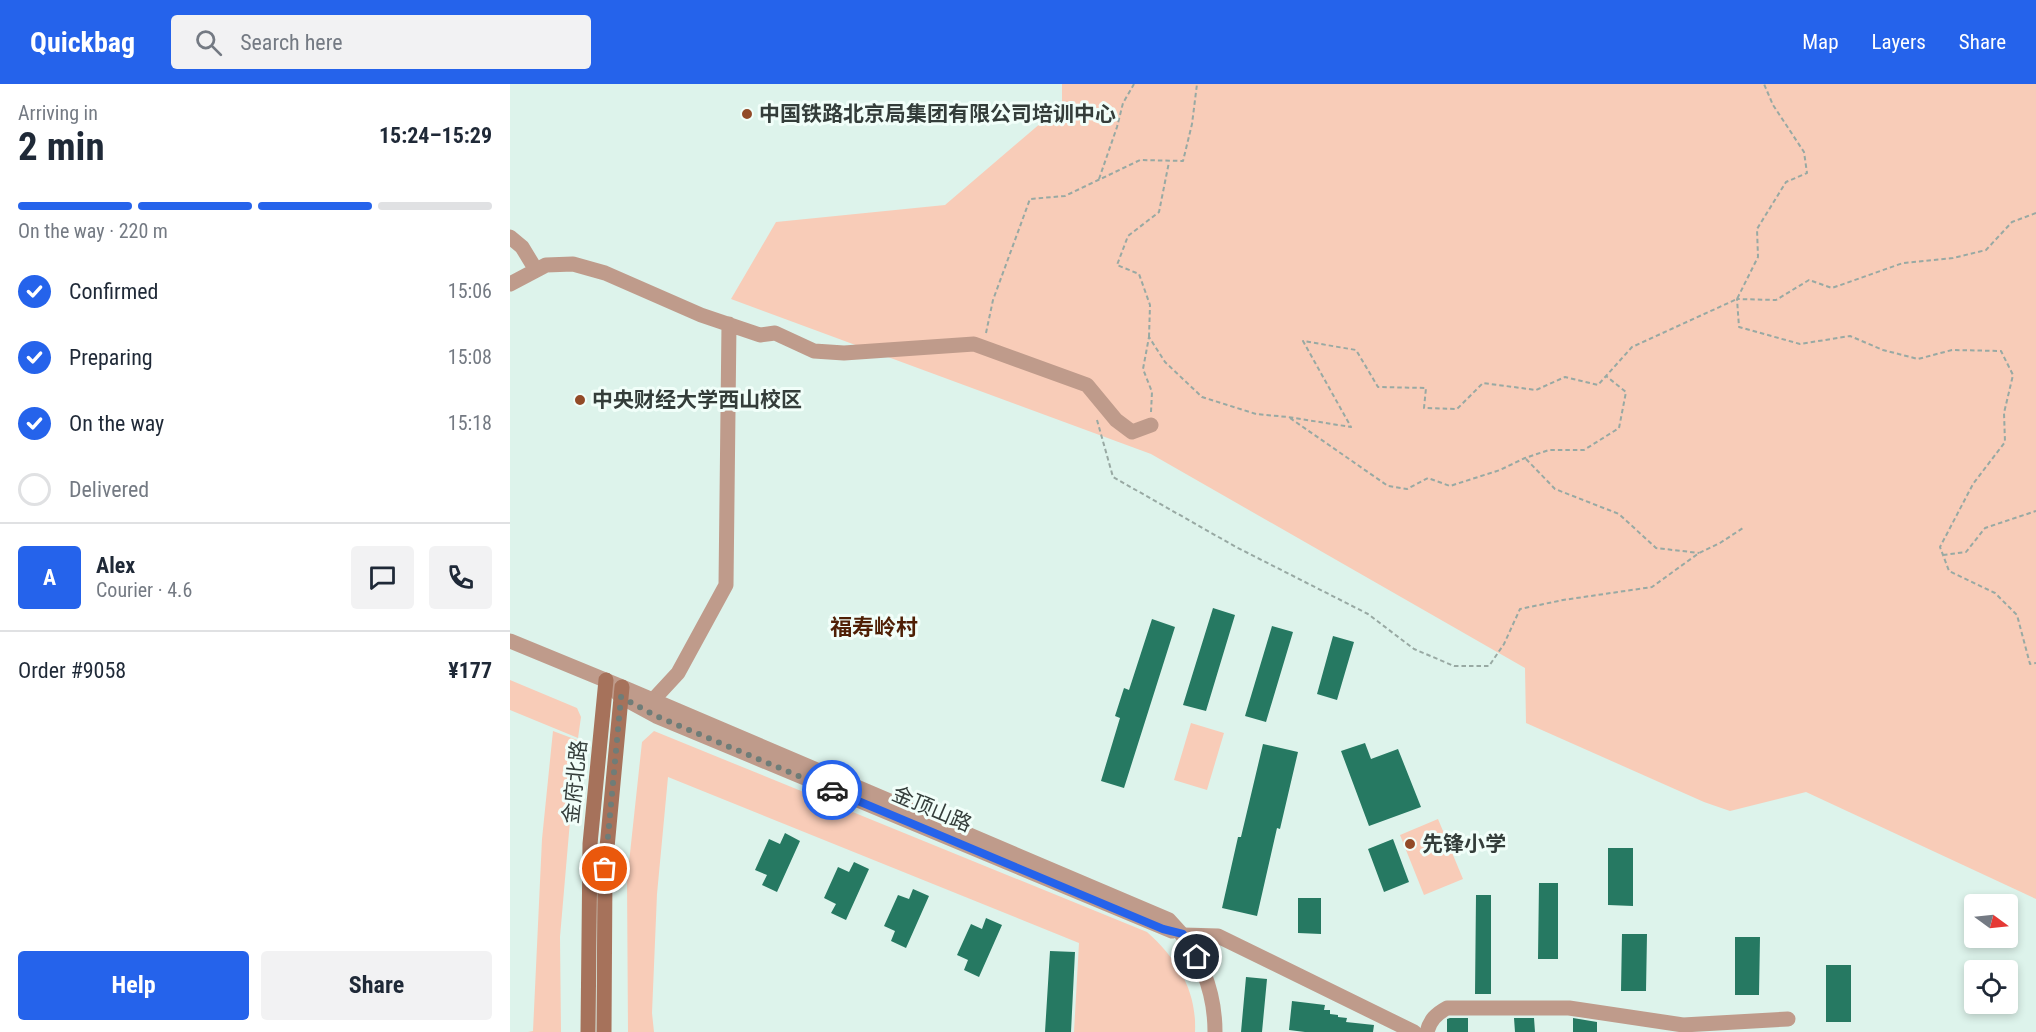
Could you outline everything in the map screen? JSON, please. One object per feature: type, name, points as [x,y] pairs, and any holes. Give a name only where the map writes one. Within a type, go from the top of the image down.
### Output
[{"type":"main road","name":"金府北路","points":[[588,1032],[590,844],[606,680]]},
{"type":"main road","name":"金府北路","points":[[604,1032],[605,869],[622,692]]},
{"type":"street","points":[[510,237],[522,247],[536,270]]},
{"type":"street","points":[[510,284],[546,265],[573,264],[605,273],[701,315],[760,335],[775,333],[814,351],[844,353],[974,344],[1087,385],[1116,420],[1132,432],[1151,425]]},
{"type":"street","points":[[653,700],[678,673],[726,585],[729,324]]},
{"type":"street","name":"金顶山路","points":[[510,641],[606,680],[656,716],[1163,929],[1183,934]]},
{"type":"street","name":"金顶山路","points":[[622,692],[653,700],[1169,920],[1183,934],[1204,974],[1214,1012],[1215,1032]]},
{"type":"street","points":[[1183,934],[1218,936],[1414,1032]]},
{"type":"street","points":[[1427,1032],[1436,1014],[1447,1008],[1569,1008],[1682,1029],[1788,1019]]},
{"type":"path","points":[[1100,179],[1123,103],[1134,84]]},
{"type":"path","points":[[984,348],[993,300],[1030,199],[1065,196],[1140,160],[1184,161],[1197,84]]},
{"type":"path","points":[[1764,84],[1773,105],[1804,152],[1807,173],[1786,182],[1757,228],[1758,257],[1737,299],[1739,327],[1800,344],[1850,336],[1883,350],[1918,359],[1952,350],[2001,351],[2013,375],[2004,413],[2006,442],[1973,484],[1940,547],[1949,571],[1995,593],[2017,615],[2030,664],[2036,663]]},
{"type":"path","points":[[1151,425],[1152,392],[1143,369],[1149,336],[1150,305],[1139,274],[1117,265],[1128,236],[1159,213],[1169,161]]},
{"type":"path","points":[[1149,336],[1165,362],[1202,397],[1256,414],[1351,427],[1303,341],[1356,350],[1378,387],[1426,388],[1424,408],[1457,409],[1483,383],[1536,390],[1565,377],[1598,385],[1632,347],[1737,299],[1776,300],[1809,280],[1832,288],[1903,263],[1953,258],[1986,250],[2012,222],[2036,213]]},
{"type":"path","points":[[1288,417],[1388,486],[1407,489],[1428,478],[1450,486],[1500,470],[1524,458],[1549,450],[1584,450],[1619,428],[1626,392],[1606,376]]},
{"type":"path","points":[[1095,412],[1113,477],[1236,547],[1368,614],[1414,649],[1454,666],[1489,666],[1504,644],[1520,609],[1563,600],[1652,587],[1699,553],[1743,528]]},
{"type":"path","points":[[1524,458],[1555,489],[1619,514],[1656,548],[1699,553]]},
{"type":"path","points":[[1943,555],[1966,552],[1985,528],[2036,511]]},
{"type":"shaded area","points":[[1062,84],[2036,84],[2036,899],[1806,792],[1730,811],[1704,802],[1526,723],[1525,668],[1151,454],[731,299],[776,222],[945,205],[1062,105]]},
{"type":"shaded area","points":[[510,680],[577,708],[581,717],[578,738],[510,710]]},
{"type":"shaded area","points":[[1191,723],[1224,733],[1207,790],[1174,780]]},
{"type":"shaded area","points":[[553,731],[577,740],[560,937],[561,1032],[528,1032],[533,1031],[542,839]]},
{"type":"shaded area","points":[[654,731],[1147,932],[1176,964],[1183,976],[1193,1002],[1195,1032],[1074,1032],[1079,943],[668,777],[657,894],[652,1013],[654,1032],[628,1032],[627,881],[642,742]]},
{"type":"shaded area","points":[[1438,819],[1463,879],[1424,895],[1400,835]]},
{"type":"building","points":[[1213,608],[1235,615],[1206,711],[1183,705]]},
{"type":"building","points":[[1152,619],[1175,627],[1124,788],[1101,781],[1120,718],[1115,716],[1124,688],[1129,690]]},
{"type":"building","points":[[1272,626],[1293,632],[1266,722],[1245,716]]},
{"type":"building","points":[[1333,636],[1354,642],[1337,700],[1317,694]]},
{"type":"building","points":[[1365,743],[1371,759],[1398,749],[1421,807],[1369,826],[1341,751]]},
{"type":"building","points":[[1263,744],[1298,752],[1280,829],[1277,828],[1257,916],[1222,908]]},
{"type":"building","points":[[785,833],[800,841],[777,892],[762,885],[767,875],[755,870],[769,839],[780,844]]},
{"type":"building","points":[[1393,839],[1409,882],[1384,892],[1368,849]]},
{"type":"building","points":[[1608,848],[1633,848],[1633,906],[1608,905]]},
{"type":"building","points":[[854,862],[869,869],[846,920],[831,913],[836,904],[824,898],[838,867],[849,872]]},
{"type":"building","points":[[1539,883],[1558,883],[1558,959],[1538,959]]},
{"type":"building","points":[[913,889],[929,896],[906,948],[891,941],[895,931],[884,926],[898,895],[909,899]]},
{"type":"building","points":[[1476,895],[1491,895],[1491,994],[1475,994]]},
{"type":"building","points":[[1298,898],[1321,898],[1321,934],[1298,933]]},
{"type":"building","points":[[986,918],[1002,925],[979,977],[964,970],[968,960],[957,955],[971,924],[982,929]]},
{"type":"building","points":[[1622,934],[1647,934],[1646,991],[1621,991]]},
{"type":"building","points":[[1735,937],[1760,937],[1759,995],[1735,995]]},
{"type":"building","points":[[1050,951],[1075,952],[1071,1032],[1045,1032]]},
{"type":"building","points":[[1826,965],[1851,965],[1851,1022],[1826,1022]]},
{"type":"building","points":[[1246,977],[1267,979],[1262,1032],[1241,1032]]},
{"type":"building","points":[[1292,1001],[1325,1005],[1324,1010],[1330,1010],[1330,1014],[1338,1015],[1338,1017],[1347,1018],[1346,1022],[1374,1025],[1373,1032],[1289,1030]]},
{"type":"building","points":[[1468,1018],[1468,1032],[1447,1032],[1447,1019]]},
{"type":"building","points":[[1514,1018],[1534,1018],[1535,1032],[1515,1032]]},
{"type":"building","points":[[1573,1018],[1597,1022],[1597,1032],[1573,1032]]},
{"type":"way so far","points":[[605,869],[621,697],[656,716],[832,790]]},
{"type":"place","name":"中国铁路北京局集团有限公司培训中心","points":[[747,114]]},
{"type":"place","name":"中央财经大学西山校区","points":[[580,400]]},
{"type":"place","name":"先锋小学","points":[[1410,844]]},
{"type":"district","name":"福寿岭村","points":[[874,627]]},
{"type":"route","points":[[832,790],[1163,929],[1183,934],[1197,957]]}]
